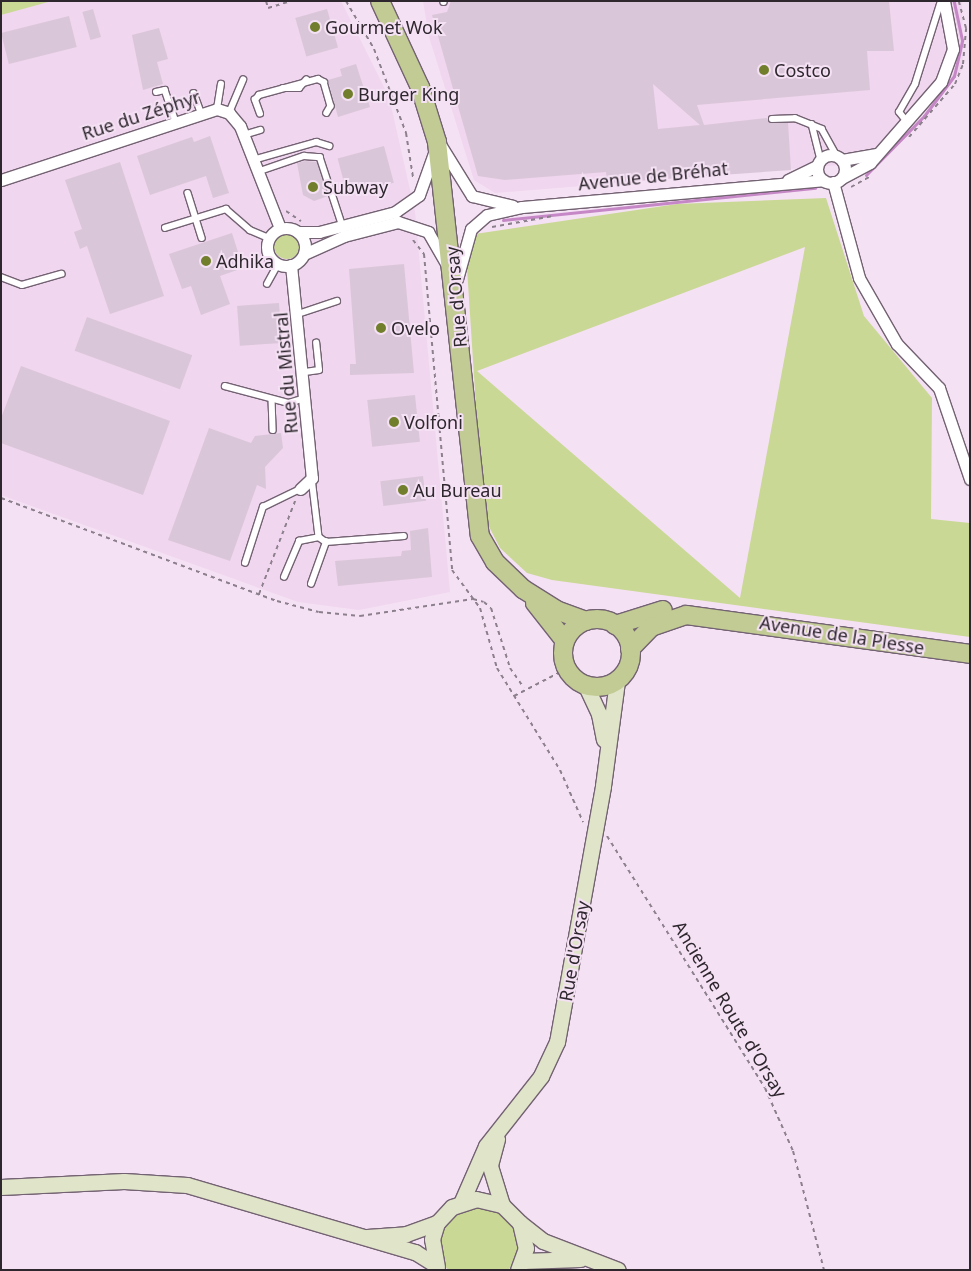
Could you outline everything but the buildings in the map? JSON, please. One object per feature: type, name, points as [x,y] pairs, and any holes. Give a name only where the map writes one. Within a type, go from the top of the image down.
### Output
[{"type":"main road","name":"Rue d'Orsay","points":[[380,1],[420,87],[435,136],[456,286],[477,522],[495,562],[523,589],[565,641]]},
{"type":"main road","name":"Rue d'Orsay","points":[[523,589],[556,610],[586,621]]},
{"type":"main road","name":"Avenue de la Plesse","points":[[615,624],[664,609],[686,608],[714,616],[970,654]]},
{"type":"main road","name":"Avenue de la Plesse","points":[[630,649],[641,634],[667,618],[714,616]]},
{"type":"main road","points":[[586,621],[615,624],[630,649],[628,667],[617,681],[586,686],[566,669],[565,641],[586,621]]},
{"type":"main road","name":"Rue d'Orsay","points":[[462,1201],[481,1155],[541,1076],[557,1042],[617,681]]},
{"type":"main road","name":"Rue d'Orsay","points":[[586,686],[599,714],[606,752]]},
{"type":"main road","points":[[498,1133],[490,1166],[502,1205],[520,1223],[544,1241],[618,1270]]},
{"type":"main road","points":[[1,1187],[109,1181],[180,1184],[230,1194],[366,1237],[424,1256],[438,1268]]},
{"type":"main road","points":[[366,1237],[412,1233],[437,1223],[462,1201],[482,1199],[502,1205]]},
{"type":"main road","points":[[437,1223],[432,1239],[438,1268]]},
{"type":"main road","points":[[520,1223],[525,1242],[521,1265],[589,1259]]},
{"type":"street","name":"Avenue de Bréhat","points":[[456,286],[471,229],[486,214],[522,207],[788,180],[833,183],[859,171],[906,121],[949,67],[953,32],[943,1]]},
{"type":"street","name":"Rue du Zéphyr","points":[[1,180],[201,112],[216,109],[229,113]]},
{"type":"street","points":[[229,113],[244,135],[280,228]]},
{"type":"street","name":"Avenue de Bréhat","points":[[435,136],[456,175],[472,196],[522,207]]},
{"type":"street","points":[[280,228],[298,232],[343,227],[395,212],[419,195],[435,136]]},
{"type":"street","points":[[833,183],[839,158],[876,154]]},
{"type":"street","name":"Avenue de Bréhat","points":[[788,180],[819,162],[839,158]]},
{"type":"street","points":[[819,162],[833,183],[859,278],[873,307],[897,344],[939,388],[970,479]]},
{"type":"street","points":[[280,228],[269,238],[267,250],[278,264],[290,265],[304,254],[344,236],[398,222],[412,224],[428,232],[442,251],[456,286]]},
{"type":"street","points":[[298,232],[305,242],[304,254]]},
{"type":"street","name":"Rue du Mistral","points":[[290,265],[298,314],[307,397],[312,478]]},
{"type":"street","points":[[300,489],[312,478]]},
{"type":"lane","points":[[906,121],[899,112],[915,84],[943,1]]},
{"type":"lane","points":[[229,113],[243,80]]},
{"type":"lane","points":[[260,114],[255,100],[259,95],[306,80],[324,82],[331,106],[327,113]]},
{"type":"lane","points":[[216,109],[221,84]]},
{"type":"lane","points":[[156,92],[165,90],[176,122]]},
{"type":"lane","points":[[194,94],[201,112]]},
{"type":"lane","points":[[772,120],[795,118],[812,124],[829,137],[839,158]]},
{"type":"lane","points":[[812,124],[819,162]]},
{"type":"lane","points":[[244,135],[260,130]]},
{"type":"lane","points":[[253,160],[316,142],[329,146]]},
{"type":"lane","points":[[257,172],[283,163],[320,157],[343,227]]},
{"type":"lane","points":[[188,193],[202,238]]},
{"type":"lane","points":[[165,228],[226,209],[250,230],[269,238]]},
{"type":"lane","points":[[267,284],[278,264]]},
{"type":"lane","points":[[1,277],[22,285],[61,274]]},
{"type":"lane","points":[[298,314],[336,301]]},
{"type":"lane","points":[[304,372],[319,370],[316,343]]},
{"type":"lane","points":[[225,386],[289,403],[307,397]]},
{"type":"lane","points":[[272,398],[273,430]]},
{"type":"lane","name":"Rue du Mistral","points":[[312,478],[319,537]]},
{"type":"lane","points":[[246,563],[263,507],[300,489]]},
{"type":"lane","points":[[284,578],[299,541],[319,537],[326,542],[404,536]]},
{"type":"lane","points":[[311,584],[326,542]]},
{"type":"path","points":[[266,1],[268,8],[291,1]]},
{"type":"path","points":[[346,1],[374,49],[406,133],[414,169],[410,184]]},
{"type":"path","points":[[904,142],[945,97],[963,64],[966,28],[959,1]]},
{"type":"path","points":[[833,183],[854,186],[875,172]]},
{"type":"path","points":[[284,209],[310,223]]},
{"type":"path","points":[[492,227],[557,216]]},
{"type":"path","points":[[410,237],[424,254],[452,570],[480,608],[491,653],[514,696],[560,770],[586,825]]},
{"type":"path","points":[[259,594],[300,489]]},
{"type":"path","points":[[514,696],[566,669]]},
{"type":"path","name":"Ancienne Route d'Orsay","points":[[602,833],[638,879],[765,1088],[793,1151],[824,1270]]},
{"type":"shaded area","points":[[52,1],[341,1],[389,97],[415,212],[450,592],[359,610],[298,602],[1,495],[1,15]]},
{"type":"shaded area","points":[[423,1],[962,1],[963,69],[873,154],[852,164],[495,193],[474,180],[429,37]]},
{"type":"green space","points":[[1,1],[52,1],[1,15]]},
{"type":"green space","points":[[826,198],[864,316],[932,398],[931,519],[970,523],[970,637],[552,580],[527,573],[500,548],[483,515],[467,268],[475,234],[677,204]],"holes":[[[805,247],[740,598],[477,371]]]},
{"type":"green space","points":[[287,233],[296,237],[300,246],[296,255],[287,259],[278,255],[274,246],[278,237]]},
{"type":"green space","points":[[478,1207],[501,1214],[512,1225],[518,1249],[509,1270],[448,1270],[445,1266],[440,1243],[444,1227],[462,1210]]},
{"type":"waterway","points":[[866,175],[924,116],[954,76],[962,40],[954,1]]},
{"type":"waterway","points":[[503,220],[815,188]]},
{"type":"place","name":"Gourmet Wok","points":[[315,27]]},
{"type":"place","name":"Costco","points":[[764,70]]},
{"type":"place","name":"Burger King","points":[[348,94]]},
{"type":"place","name":"Subway","points":[[313,187]]},
{"type":"place","name":"Adhika","points":[[206,261]]},
{"type":"place","name":"Ovelo","points":[[381,328]]},
{"type":"place","name":"Volfoni","points":[[394,422]]},
{"type":"place","name":"Au Bureau","points":[[403,490]]}]
